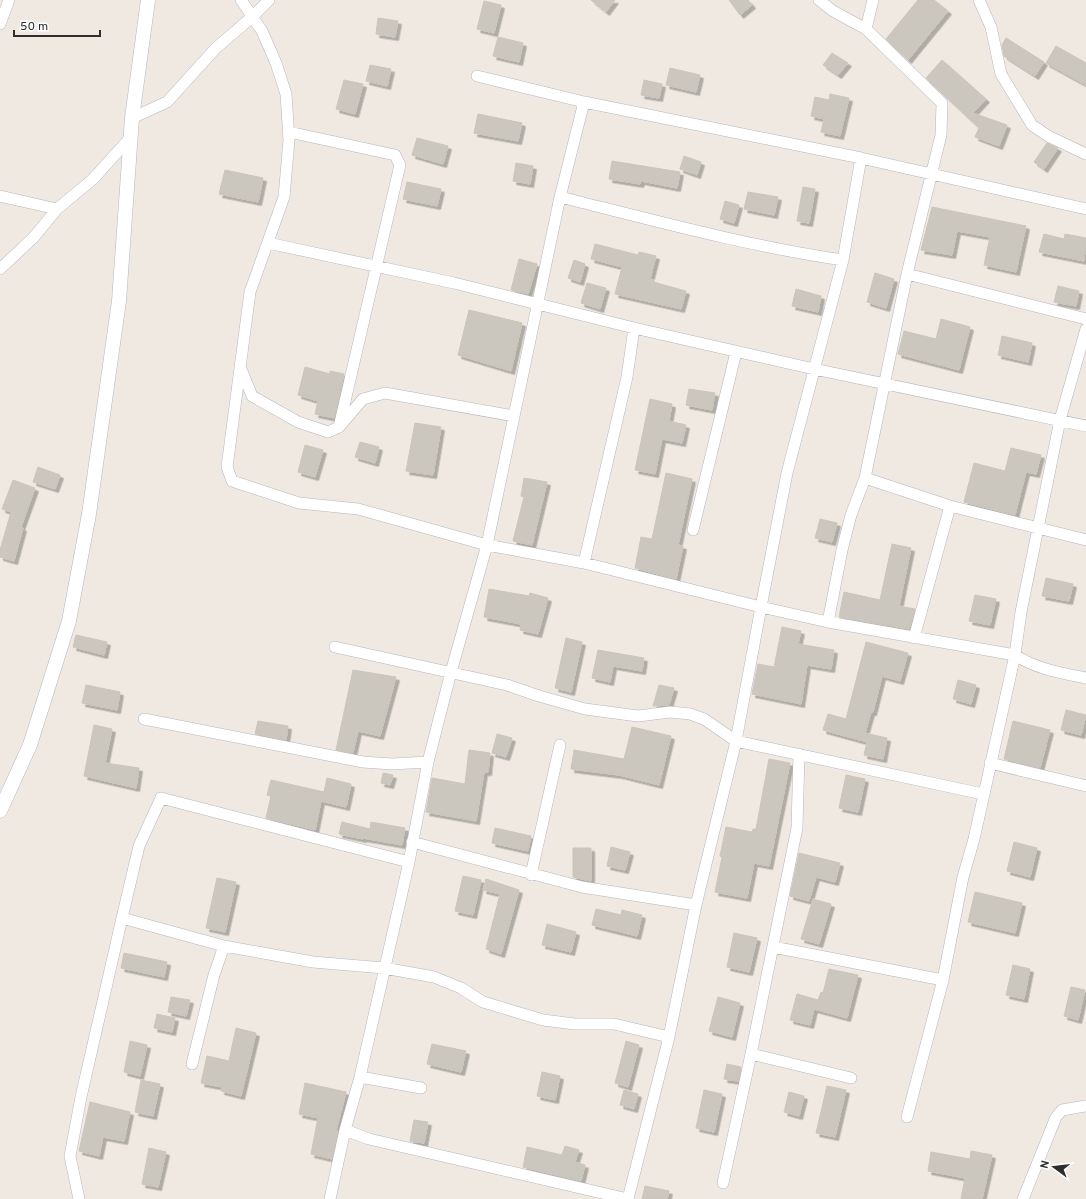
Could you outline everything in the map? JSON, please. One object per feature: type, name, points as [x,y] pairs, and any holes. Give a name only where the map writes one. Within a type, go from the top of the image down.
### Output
[{"type":"street","points":[[0,24],[9,0]]},
{"type":"street","points":[[0,811],[30,745],[71,613],[89,514],[119,301],[132,118],[148,0]]},
{"type":"street","points":[[241,0],[262,31],[280,76],[286,94],[289,132],[284,197],[250,292],[227,467],[232,481],[299,503],[358,508],[487,545],[584,563],[828,622],[1015,655],[1024,662],[1048,670],[1086,678]]},
{"type":"street","points":[[132,118],[167,102],[216,48],[269,0]]},
{"type":"street","points":[[819,0],[833,11],[866,29],[942,103],[941,135],[907,274],[883,383],[865,478],[851,515],[842,550],[828,622]]},
{"type":"street","points":[[866,29],[873,0]]},
{"type":"street","points":[[979,0],[993,32],[1001,74],[1032,125],[1048,136],[1086,154]]},
{"type":"street","points":[[477,76],[584,102],[861,158],[1086,209]]},
{"type":"street","points":[[330,1199],[345,1130],[360,1077],[409,862],[428,762],[451,672],[487,545],[560,197],[584,102]]},
{"type":"street","points":[[289,132],[395,155],[400,165],[375,266],[339,427]]},
{"type":"street","points":[[0,269],[34,236],[57,209],[93,179],[131,137]]},
{"type":"street","points":[[345,1130],[369,1139],[628,1199],[669,1037],[696,905],[736,741],[787,473],[843,260],[861,158]]},
{"type":"street","points":[[0,196],[57,209]]},
{"type":"street","points":[[560,197],[729,238],[806,255],[843,260]]},
{"type":"street","points":[[268,243],[375,266],[736,352],[1086,426]]},
{"type":"street","points":[[907,274],[1086,318]]},
{"type":"street","points":[[584,563],[627,377],[634,328]]},
{"type":"street","points":[[907,1117],[943,980],[963,877],[974,839],[1015,655],[1021,612],[1060,420],[1086,329]]},
{"type":"street","points":[[693,530],[736,352]]},
{"type":"street","points":[[240,368],[252,396],[298,422],[328,432],[339,427],[363,399],[385,393],[514,416]]},
{"type":"street","points":[[865,478],[950,506],[1086,540]]},
{"type":"street","points":[[914,638],[950,506]]},
{"type":"street","points":[[335,647],[507,685],[538,696],[585,709],[638,716],[670,712],[690,714],[704,719],[736,741],[984,794]]},
{"type":"street","points":[[144,719],[363,762],[392,764],[428,762]]},
{"type":"street","points":[[531,875],[560,745]]},
{"type":"street","points":[[723,1183],[797,828],[799,754]]},
{"type":"street","points":[[990,763],[1086,786]]},
{"type":"street","points":[[79,1199],[70,1156],[81,1097],[139,846],[161,798],[409,862]]},
{"type":"street","points":[[412,842],[531,875],[582,887],[696,905]]},
{"type":"street","points":[[122,918],[224,946],[313,962],[384,968],[434,977],[461,988],[483,1002],[542,1020],[575,1024],[614,1024],[669,1037]]},
{"type":"street","points":[[192,1064],[214,975],[224,946]]},
{"type":"street","points":[[773,946],[943,980]]},
{"type":"street","points":[[751,1054],[852,1078]]},
{"type":"street","points":[[360,1077],[421,1088]]},
{"type":"street","points":[[1023,1199],[1056,1117],[1062,1110],[1086,1106]]},
{"type":"building","points":[[591,0],[615,0],[606,12]]},
{"type":"building","points":[[729,0],[748,0],[752,5],[740,15]]},
{"type":"building","points":[[918,0],[934,0],[948,11],[908,60],[886,39]]},
{"type":"building","points":[[484,1],[501,5],[494,33],[477,29]]},
{"type":"building","points":[[378,18],[398,21],[395,37],[376,34]]},
{"type":"building","points":[[498,37],[523,43],[519,62],[493,56]]},
{"type":"building","points":[[1006,38],[1044,62],[1035,76],[1004,56],[1002,45]]},
{"type":"building","points":[[1056,46],[1086,63],[1086,85],[1046,63]]},
{"type":"building","points":[[832,53],[848,63],[838,75],[823,65]]},
{"type":"building","points":[[942,60],[986,99],[973,113],[1007,125],[999,146],[975,137],[979,128],[926,78]]},
{"type":"building","points":[[370,65],[391,69],[387,86],[366,81]]},
{"type":"building","points":[[670,68],[700,75],[696,92],[666,85]]},
{"type":"building","points":[[344,80],[363,84],[355,114],[336,109]]},
{"type":"building","points":[[644,80],[662,84],[659,98],[641,95]]},
{"type":"building","points":[[830,94],[849,98],[840,136],[821,132],[824,119],[811,116],[815,97],[829,100]]},
{"type":"building","points":[[478,114],[522,123],[518,141],[474,133]]},
{"type":"building","points":[[417,138],[448,146],[443,164],[412,155]]},
{"type":"building","points":[[1047,143],[1058,148],[1044,169],[1034,162]]},
{"type":"building","points":[[684,156],[701,162],[697,175],[680,169]]},
{"type":"building","points":[[612,161],[680,172],[677,188],[641,181],[640,184],[609,179]]},
{"type":"building","points":[[516,163],[533,166],[530,184],[513,181]]},
{"type":"building","points":[[225,170],[263,178],[258,202],[219,194]]},
{"type":"building","points":[[407,182],[441,189],[437,206],[403,199]]},
{"type":"building","points":[[803,187],[815,189],[809,223],[797,221]]},
{"type":"building","points":[[748,192],[778,197],[774,215],[744,209]]},
{"type":"building","points":[[725,201],[739,205],[734,223],[720,219]]},
{"type":"building","points":[[932,207],[1026,226],[1016,272],[984,265],[990,237],[957,231],[952,255],[921,250]]},
{"type":"building","points":[[1044,234],[1064,239],[1065,234],[1086,238],[1084,261],[1039,252]]},
{"type":"building","points":[[595,244],[638,255],[639,252],[656,256],[650,279],[654,280],[653,282],[686,291],[681,309],[615,294],[622,267],[591,259]]},
{"type":"building","points":[[519,259],[537,264],[528,294],[511,290]]},
{"type":"building","points":[[574,260],[585,264],[580,282],[568,278]]},
{"type":"building","points":[[875,273],[894,279],[886,308],[867,302]]},
{"type":"building","points":[[587,283],[606,288],[600,309],[581,303]]},
{"type":"building","points":[[1058,286],[1079,291],[1076,306],[1054,302]]},
{"type":"building","points":[[796,289],[821,296],[818,312],[792,306]]},
{"type":"building","points":[[469,310],[522,323],[511,371],[458,355]]},
{"type":"building","points":[[941,319],[970,327],[959,370],[898,354],[904,331],[936,339]]},
{"type":"building","points":[[1002,336],[1032,343],[1028,362],[998,355]]},
{"type":"building","points":[[305,367],[330,374],[330,371],[344,374],[334,418],[315,414],[318,401],[298,395]]},
{"type":"building","points":[[689,389],[715,393],[712,410],[686,405]]},
{"type":"building","points":[[650,399],[672,404],[669,421],[686,425],[682,443],[662,439],[655,474],[635,470]]},
{"type":"building","points":[[415,423],[441,427],[433,475],[406,471]]},
{"type":"building","points":[[360,442],[379,447],[375,463],[355,457]]},
{"type":"building","points":[[305,445],[323,450],[315,477],[298,472]]},
{"type":"building","points":[[1011,448],[1041,455],[1036,474],[1026,472],[1015,515],[964,502],[974,463],[1005,471]]},
{"type":"building","points":[[38,467],[60,475],[55,489],[33,482]]},
{"type":"building","points":[[666,473],[692,479],[678,545],[683,546],[676,579],[635,568],[641,537],[652,539]]},
{"type":"building","points":[[524,478],[547,482],[532,545],[513,541],[524,497],[521,496]]},
{"type":"building","points":[[13,480],[35,488],[21,527],[23,528],[14,561],[0,557],[0,550],[11,512],[2,509]]},
{"type":"building","points":[[820,519],[837,523],[832,542],[815,538]]},
{"type":"building","points":[[892,544],[911,548],[899,606],[915,609],[909,629],[839,617],[844,592],[880,600]]},
{"type":"building","points":[[1046,578],[1073,584],[1069,601],[1042,596]]},
{"type":"building","points":[[489,589],[529,596],[530,593],[548,598],[538,634],[520,630],[521,624],[484,617]]},
{"type":"building","points":[[975,595],[996,599],[990,625],[969,621]]},
{"type":"building","points":[[782,627],[801,631],[798,644],[834,650],[831,669],[807,665],[801,704],[752,694],[758,664],[774,667]]},
{"type":"building","points":[[76,635],[107,642],[104,655],[73,647]]},
{"type":"building","points":[[566,638],[582,642],[571,692],[555,688]]},
{"type":"building","points":[[866,642],[908,653],[900,681],[882,676],[873,712],[871,712],[865,733],[887,738],[883,759],[864,755],[867,742],[823,730],[828,714],[846,719]]},
{"type":"building","points":[[598,650],[644,658],[642,671],[613,666],[610,682],[592,678]]},
{"type":"building","points":[[353,670],[396,677],[380,736],[358,731],[353,753],[336,750]]},
{"type":"building","points":[[958,680],[976,685],[971,704],[953,699]]},
{"type":"building","points":[[86,685],[120,692],[117,710],[82,703]]},
{"type":"building","points":[[659,685],[674,688],[669,705],[653,706]]},
{"type":"building","points":[[1066,710],[1086,715],[1081,735],[1061,730]]},
{"type":"building","points":[[258,721],[288,726],[286,740],[255,734]]},
{"type":"building","points":[[1013,721],[1050,730],[1040,768],[1004,759]]},
{"type":"building","points":[[94,725],[112,729],[105,763],[139,768],[136,788],[84,776]]},
{"type":"building","points":[[632,727],[671,736],[659,785],[619,775],[571,769],[574,750],[624,759]]},
{"type":"building","points":[[497,734],[512,738],[506,757],[492,753]]},
{"type":"building","points":[[469,750],[490,753],[488,772],[484,772],[476,821],[426,812],[432,778],[465,784]]},
{"type":"building","points":[[769,759],[790,763],[769,866],[754,863],[747,898],[715,892],[726,827],[752,832],[753,829],[756,829]]},
{"type":"building","points":[[383,773],[393,775],[390,785],[381,783]]},
{"type":"building","points":[[846,775],[865,779],[858,812],[839,808]]},
{"type":"building","points":[[327,778],[351,784],[346,807],[321,801],[315,830],[266,818],[271,796],[267,795],[271,780],[324,792]]},
{"type":"building","points":[[342,822],[370,829],[371,822],[405,828],[402,845],[339,834]]},
{"type":"building","points":[[495,828],[531,836],[528,851],[492,843]]},
{"type":"building","points":[[1014,842],[1037,848],[1030,877],[1007,871]]},
{"type":"building","points":[[611,847],[630,852],[625,870],[607,866]]},
{"type":"building","points":[[573,848],[591,848],[591,881],[573,877]]},
{"type":"building","points":[[799,853],[840,863],[835,882],[816,877],[809,901],[790,896]]},
{"type":"building","points":[[463,876],[481,880],[473,915],[455,911]]},
{"type":"building","points":[[217,878],[236,882],[225,932],[206,928]]},
{"type":"building","points":[[486,879],[519,890],[501,954],[486,949],[500,894],[483,890]]},
{"type":"building","points":[[975,892],[1022,903],[1015,933],[968,922]]},
{"type":"building","points":[[813,899],[831,904],[819,944],[801,939]]},
{"type":"building","points":[[596,909],[621,915],[622,910],[642,915],[637,936],[592,925]]},
{"type":"building","points":[[547,924],[576,932],[571,952],[542,945]]},
{"type":"building","points":[[734,933],[757,938],[749,972],[727,967]]},
{"type":"building","points":[[124,953],[167,962],[164,977],[121,968]]},
{"type":"building","points":[[1013,965],[1030,969],[1024,999],[1006,995]]},
{"type":"building","points":[[829,969],[858,975],[847,1018],[814,1009],[810,1025],[790,1020],[797,994],[818,1000],[821,992],[823,993]]},
{"type":"building","points":[[1071,987],[1085,990],[1078,1020],[1064,1016]]},
{"type":"building","points":[[171,997],[190,1000],[186,1016],[168,1012]]},
{"type":"building","points":[[718,997],[740,1003],[732,1037],[709,1031]]},
{"type":"building","points":[[157,1014],[175,1018],[172,1032],[154,1028]]},
{"type":"building","points":[[236,1028],[256,1033],[241,1096],[221,1091],[222,1087],[201,1083],[207,1056],[229,1061]]},
{"type":"building","points":[[130,1041],[147,1045],[140,1076],[124,1072]]},
{"type":"building","points":[[626,1041],[639,1045],[628,1087],[615,1083]]},
{"type":"building","points":[[432,1044],[466,1051],[461,1072],[427,1064]]},
{"type":"building","points":[[727,1064],[741,1067],[738,1081],[724,1079]]},
{"type":"building","points":[[542,1072],[560,1076],[555,1100],[537,1096]]},
{"type":"building","points":[[141,1080],[160,1084],[153,1116],[135,1112]]},
{"type":"building","points":[[305,1083],[346,1092],[336,1131],[338,1131],[332,1159],[311,1154],[318,1118],[299,1114]]},
{"type":"building","points":[[827,1086],[846,1090],[835,1137],[816,1133]]},
{"type":"building","points":[[624,1090],[638,1094],[634,1109],[620,1105]]},
{"type":"building","points":[[704,1090],[722,1094],[714,1132],[696,1128]]},
{"type":"building","points":[[789,1092],[804,1096],[799,1116],[784,1112]]},
{"type":"building","points":[[90,1102],[130,1112],[124,1141],[103,1137],[99,1156],[79,1151]]},
{"type":"building","points":[[414,1120],[428,1122],[424,1143],[410,1141]]},
{"type":"building","points":[[565,1146],[579,1150],[575,1162],[585,1165],[581,1181],[523,1167],[527,1147],[562,1155]]},
{"type":"building","points":[[149,1148],[166,1152],[158,1187],[142,1184]]},
{"type":"building","points":[[971,1151],[992,1155],[982,1199],[961,1199],[965,1178],[928,1171],[931,1152],[970,1159]]},
{"type":"building","points":[[645,1186],[669,1191],[667,1199],[642,1199]]}]
